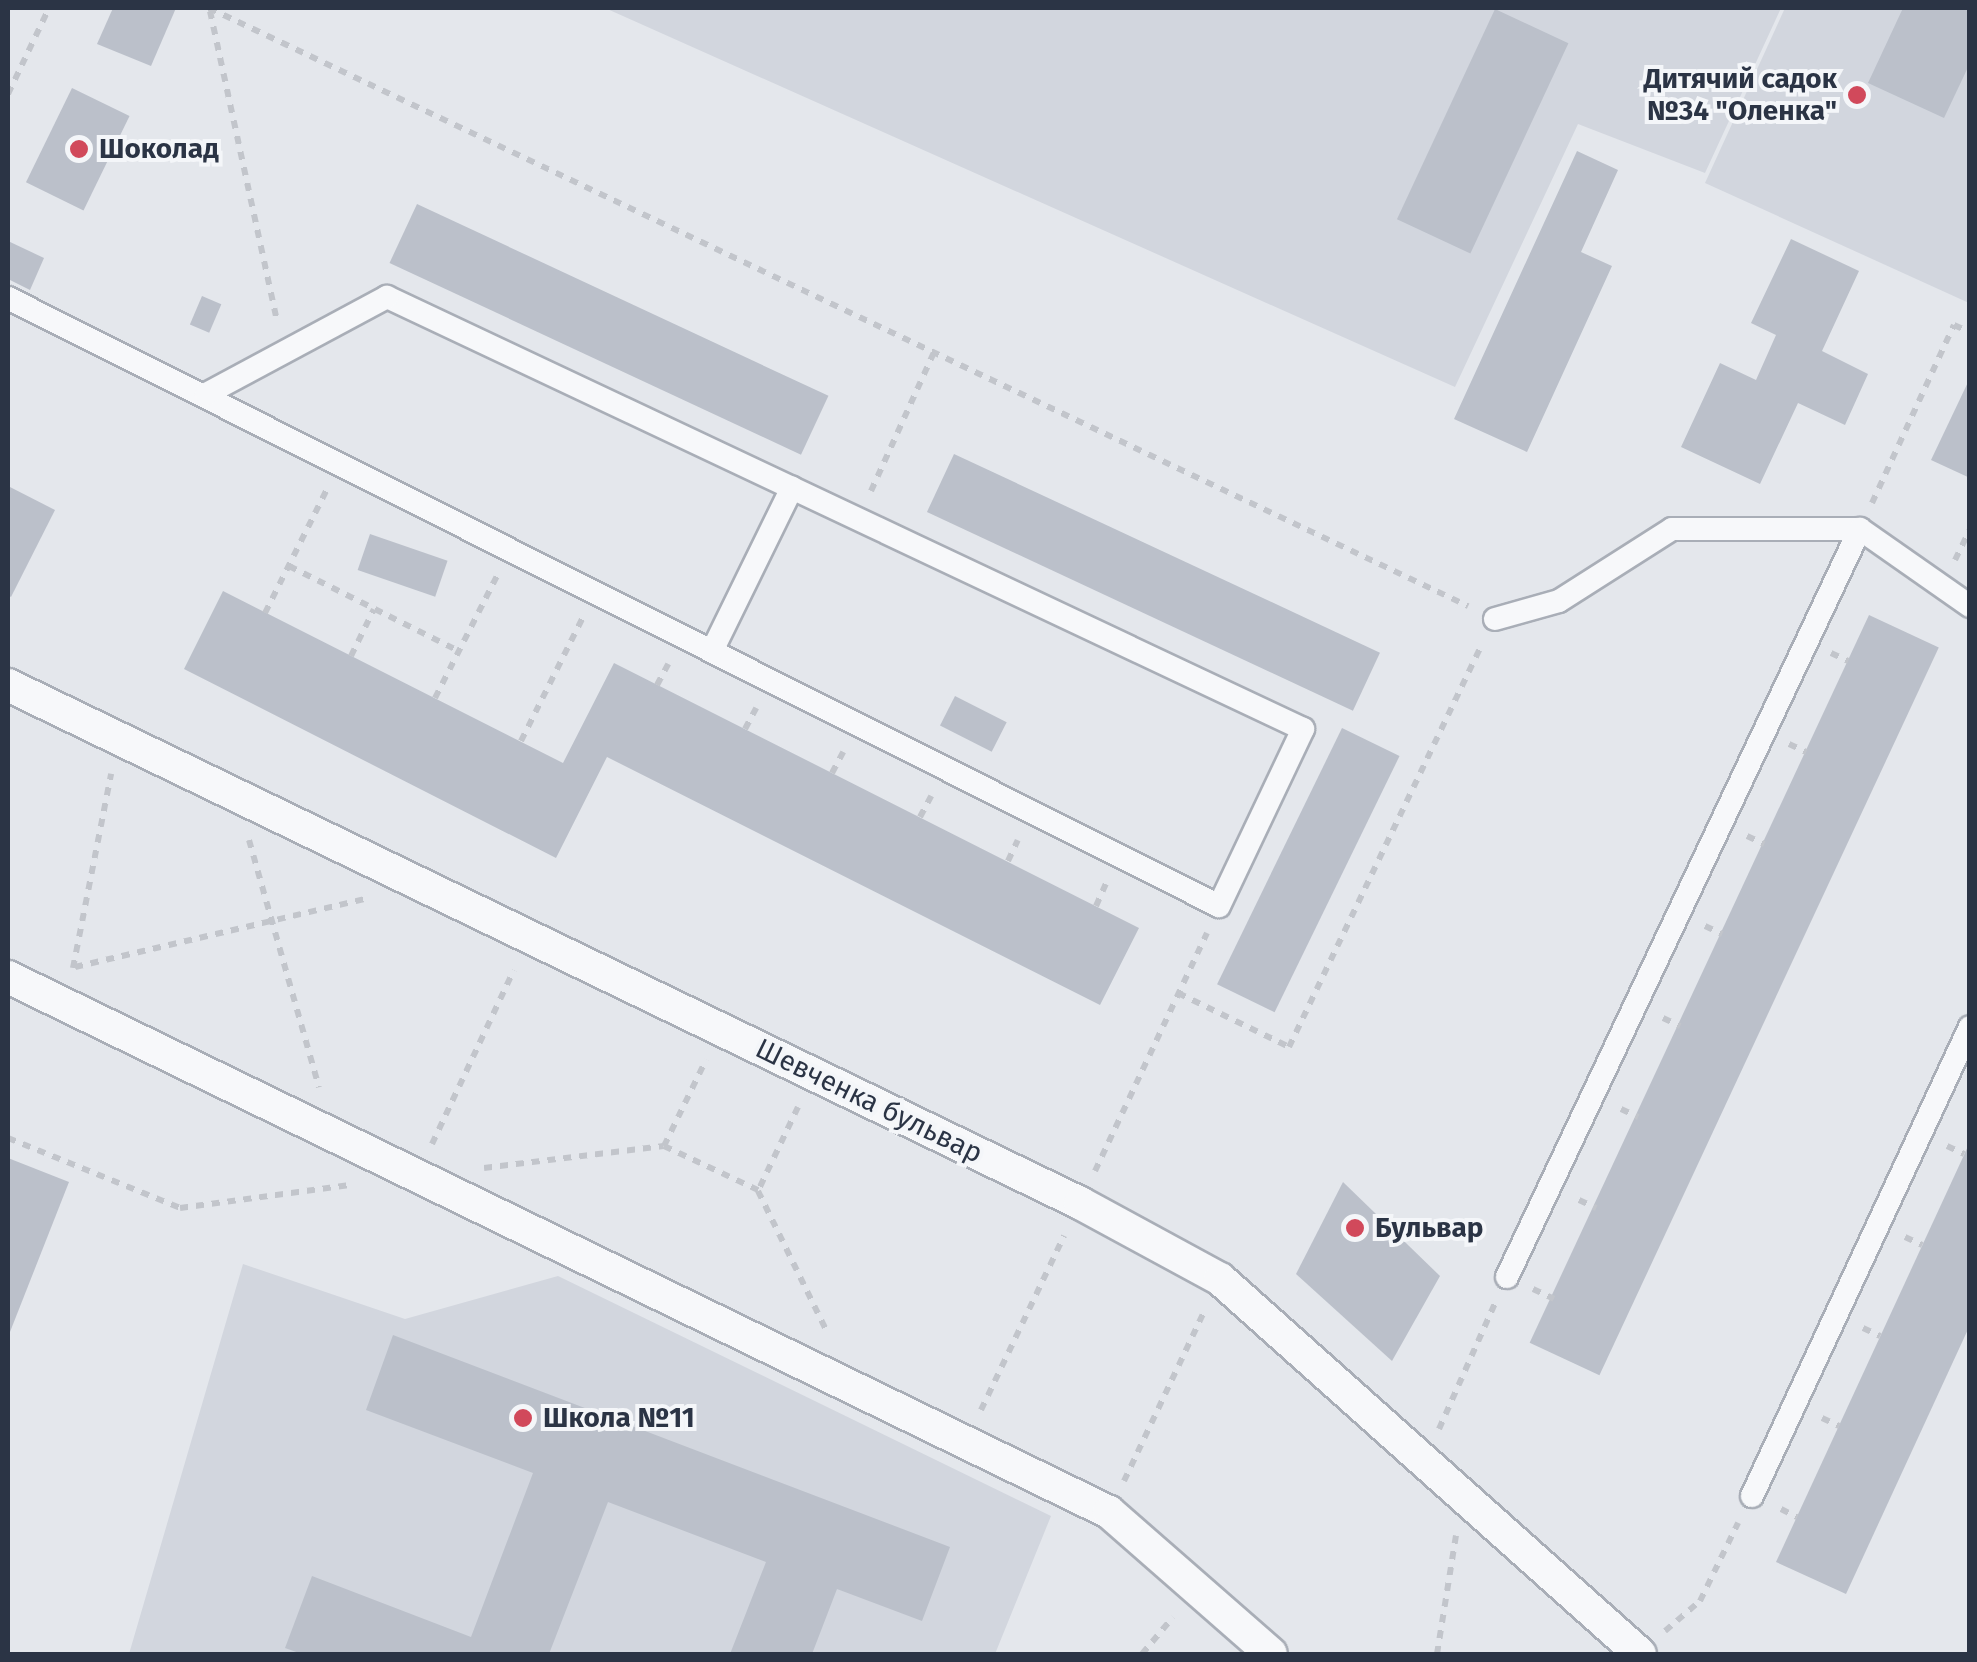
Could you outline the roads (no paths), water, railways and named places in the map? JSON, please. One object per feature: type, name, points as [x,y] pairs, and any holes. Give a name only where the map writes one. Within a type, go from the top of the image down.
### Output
[{"type":"street","name":"Шевченка бульвар","points":[[8,684],[814,1074],[1220,1279],[1639,1654]]},
{"type":"street","points":[[8,976],[1109,1512],[1271,1654]]},
{"type":"lane","points":[[8,298],[1220,906],[1304,729],[388,297],[206,394]]},
{"type":"lane","points":[[712,651],[792,488]]},
{"type":"lane","points":[[1494,619],[1559,600],[1672,529],[1860,529],[1970,606]]},
{"type":"lane","points":[[1508,1276],[1860,529]]},
{"type":"lane","points":[[1752,1496],[1970,1027]]},
{"type":"place","name":"Дитячий садок №34 \"Оленка\"","points":[[1857,95]]},
{"type":"place","name":"Шоколад","points":[[79,149]]},
{"type":"place","name":"Бульвар","points":[[1355,1228]]},
{"type":"place","name":"Школа №11","points":[[523,1418]]}]
